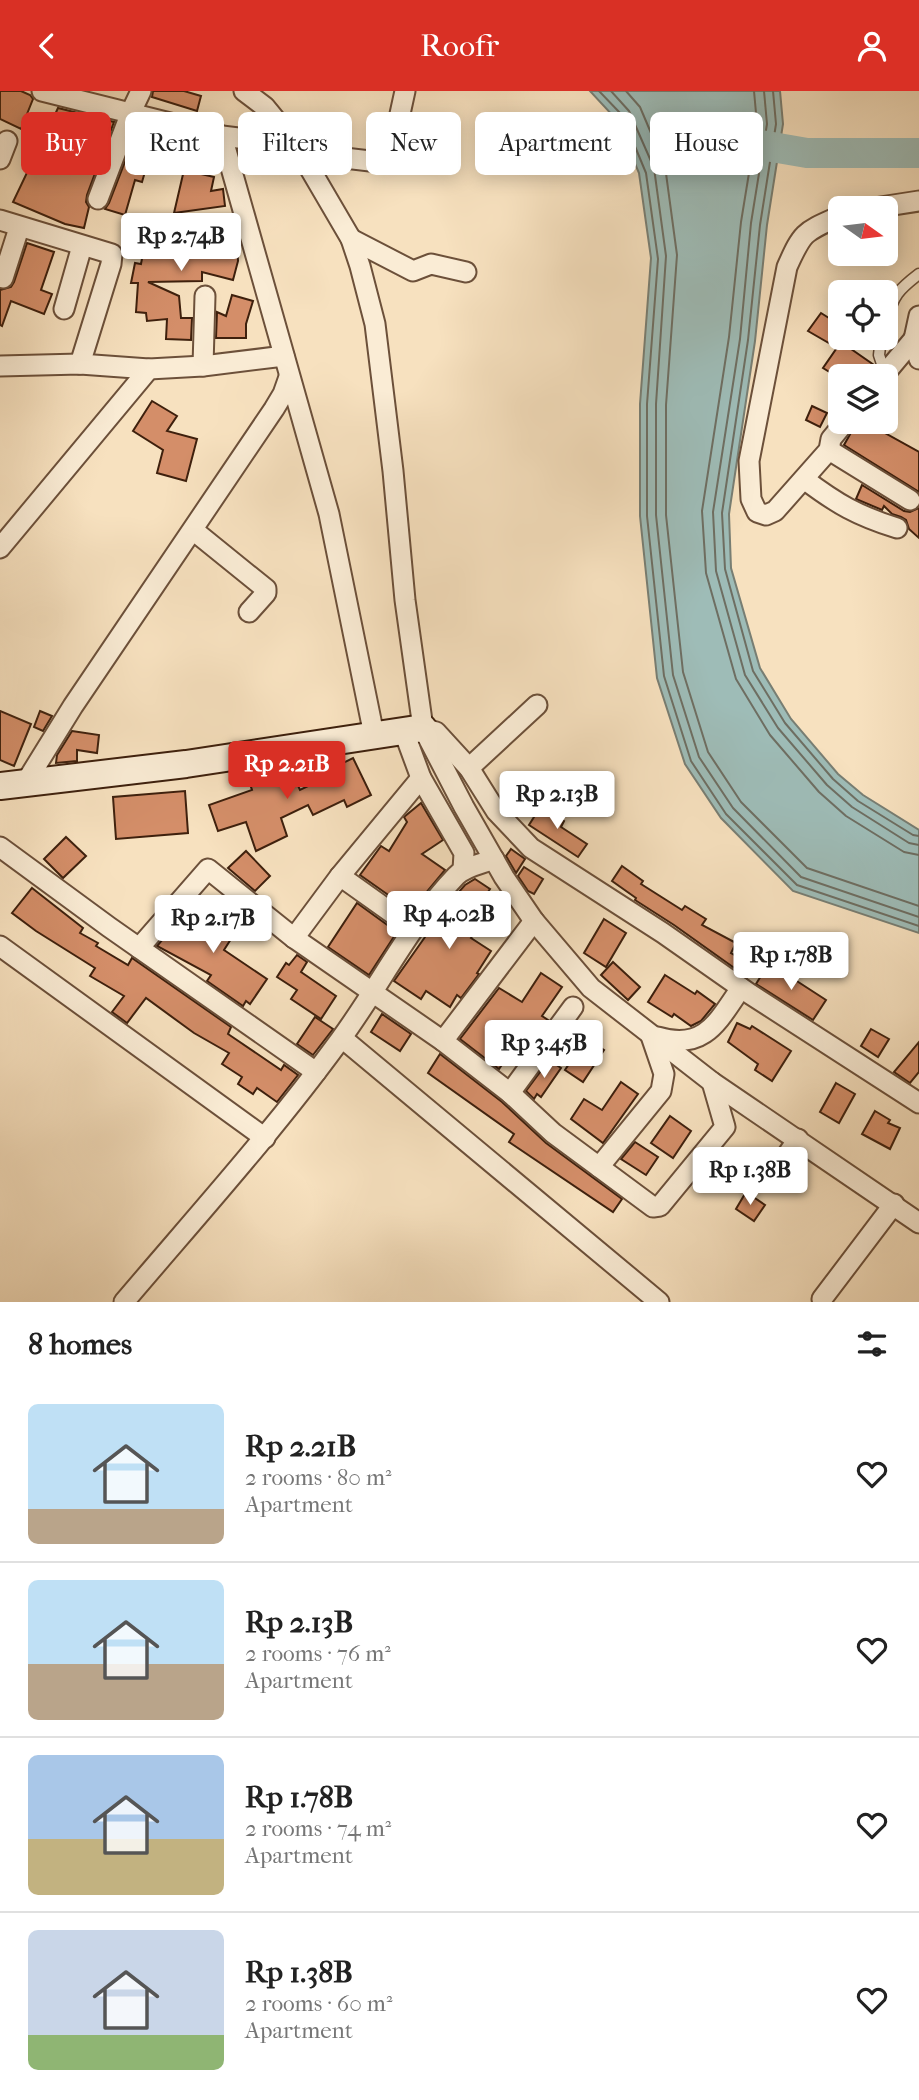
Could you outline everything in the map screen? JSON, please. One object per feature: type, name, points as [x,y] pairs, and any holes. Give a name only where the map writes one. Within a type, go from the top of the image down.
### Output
[{"type":"street","points":[[41,91],[131,112],[141,91]]},
{"type":"street","points":[[244,91],[269,112]]},
{"type":"street","points":[[352,157],[387,163],[405,91]]},
{"type":"street","points":[[98,199],[125,128]]},
{"type":"street","points":[[224,143],[329,515],[374,735]]},
{"type":"street","points":[[314,175],[351,239],[375,324],[393,471],[414,730],[421,778],[464,853],[463,870]]},
{"type":"street","points":[[898,204],[919,201]]},
{"type":"street","points":[[0,220],[19,228],[109,252],[112,257],[80,364]]},
{"type":"street","points":[[828,221],[810,228],[798,242],[787,267],[749,461],[751,499],[757,512],[766,516],[775,511],[829,450],[835,434]]},
{"type":"street","points":[[3,278],[19,228]]},
{"type":"street","points":[[351,239],[412,271],[431,264],[466,272]]},
{"type":"street","points":[[64,309],[82,246]]},
{"type":"street","points":[[203,366],[205,296]]},
{"type":"street","points":[[919,316],[914,339],[919,359]]},
{"type":"street","points":[[893,364],[914,339]]},
{"type":"street","points":[[0,366],[80,364],[149,369],[203,366],[284,356]]},
{"type":"street","points":[[0,548],[7,525],[149,369]]},
{"type":"street","points":[[26,782],[74,706],[274,409],[289,377]]},
{"type":"street","points":[[829,450],[910,500]]},
{"type":"street","points":[[804,479],[837,504],[866,519],[897,529]]},
{"type":"street","points":[[193,530],[266,589],[248,612]]},
{"type":"street","points":[[468,768],[537,705]]},
{"type":"street","points":[[414,730],[534,921],[591,988],[712,1082],[919,1223]]},
{"type":"street","points":[[0,786],[186,764],[414,730],[436,732],[468,768],[496,811],[531,848],[919,1103]]},
{"type":"street","points":[[294,938],[340,876],[421,778]]},
{"type":"street","points":[[0,847],[316,1072]]},
{"type":"street","points":[[124,1302],[265,1138],[316,1072],[342,1038],[412,928],[463,870],[494,859]]},
{"type":"street","points":[[139,948],[208,869],[294,938],[443,1041],[510,1093],[544,1125],[653,1207],[660,1206],[725,1127],[712,1082]]},
{"type":"street","points":[[340,876],[412,928]]},
{"type":"street","points":[[443,1041],[534,921]]},
{"type":"street","points":[[0,946],[265,1138]]},
{"type":"street","points":[[651,1035],[672,1041],[700,1037],[711,1030],[741,988]]},
{"type":"street","points":[[510,1093],[573,1007]]},
{"type":"street","points":[[599,1167],[661,1091],[664,1074],[651,1035]]},
{"type":"street","points":[[342,1038],[659,1302]]},
{"type":"street","points":[[772,1177],[798,1139]]},
{"type":"street","points":[[822,1299],[894,1204]]},
{"type":"lane","points":[[898,290],[919,274]]},
{"type":"water","points":[[590,91],[780,91],[783,124],[729,514],[731,568],[760,668],[791,719],[838,774],[863,795],[919,830],[919,933],[793,891],[721,818],[685,764],[657,678],[640,516],[640,404],[651,258],[636,166],[636,112],[610,112]]},
{"type":"building","points":[[0,91],[21,91],[33,99],[28,112],[21,112],[21,129],[0,119]]},
{"type":"building","points":[[153,91],[184,91],[201,96],[197,111],[152,97]]},
{"type":"building","points":[[58,108],[74,112],[56,112]]},
{"type":"building","points":[[125,162],[125,175],[144,175],[142,182],[135,180],[125,215],[105,209]]},
{"type":"building","points":[[26,175],[94,175],[87,195],[86,202],[89,207],[84,228],[65,224],[13,202]]},
{"type":"building","points":[[183,175],[214,177],[211,191],[223,189],[225,206],[174,213]]},
{"type":"building","points":[[236,231],[238,261],[233,280],[202,272],[202,281],[148,282],[179,296],[181,318],[192,318],[191,340],[166,339],[167,319],[147,321],[146,313],[136,312],[138,283],[131,283],[135,263],[141,264],[146,237],[168,240],[170,233]]},
{"type":"building","points":[[27,243],[54,252],[41,290],[52,294],[44,314],[11,301],[2,326],[0,290],[11,287],[14,282]]},
{"type":"building","points":[[232,295],[253,301],[246,324],[246,338],[216,338],[217,312],[226,316]]},
{"type":"building","points":[[821,313],[828,317],[828,343],[808,331]]},
{"type":"building","points":[[835,350],[852,350],[873,364],[828,364],[828,371],[823,368]]},
{"type":"building","points":[[152,401],[177,416],[167,431],[197,439],[186,481],[157,473],[163,450],[133,431]]},
{"type":"building","points":[[812,406],[827,413],[820,427],[806,420]]},
{"type":"building","points":[[850,434],[887,434],[919,452],[919,492],[844,445]]},
{"type":"building","points":[[862,485],[904,511],[910,512],[919,508],[919,538],[909,529],[906,520],[892,514],[884,506],[882,510],[856,499]]},
{"type":"building","points":[[0,711],[31,724],[14,766],[0,760]]},
{"type":"building","points":[[40,711],[52,716],[43,731],[34,727]]},
{"type":"building","points":[[72,731],[99,735],[97,753],[77,750],[77,761],[56,763],[57,755]]},
{"type":"building","points":[[353,758],[371,795],[347,807],[344,800],[313,815],[308,805],[281,818],[287,836],[256,851],[246,822],[218,831],[209,805],[252,790],[249,781],[274,773],[273,771],[288,764],[300,790],[331,775],[329,770]]},
{"type":"building","points":[[185,791],[188,833],[116,839],[113,797]]},
{"type":"building","points":[[421,803],[443,840],[422,854],[445,870],[411,911],[360,875],[381,846],[389,851],[407,822],[404,817]]},
{"type":"building","points":[[541,806],[564,821],[561,827],[587,844],[578,857],[529,825]]},
{"type":"building","points":[[66,837],[86,856],[63,878],[44,859]]},
{"type":"building","points":[[511,849],[525,859],[516,873],[506,856]]},
{"type":"building","points":[[246,851],[270,876],[255,891],[228,868]]},
{"type":"building","points":[[622,866],[643,881],[641,884],[682,910],[685,906],[706,919],[702,925],[736,943],[731,953],[747,962],[740,972],[635,900],[636,898],[612,881]]},
{"type":"building","points":[[524,867],[543,879],[534,894],[528,891],[518,876]]},
{"type":"building","points":[[475,879],[490,889],[469,920],[479,926],[471,938],[491,951],[477,973],[479,974],[461,998],[457,995],[450,1007],[426,991],[421,999],[394,981],[449,903],[465,885]]},
{"type":"building","points":[[32,888],[83,928],[80,933],[98,943],[96,946],[128,965],[132,958],[231,1027],[228,1034],[281,1070],[284,1065],[298,1075],[277,1102],[257,1088],[253,1094],[238,1084],[242,1077],[222,1064],[229,1053],[194,1033],[146,998],[127,1023],[112,1012],[124,996],[90,976],[95,968],[12,913]]},
{"type":"building","points":[[204,900],[221,912],[212,926],[231,939],[224,950],[267,979],[250,1004],[246,1001],[243,1006],[207,981],[211,975],[157,946],[180,919],[187,924]]},
{"type":"building","points":[[357,903],[397,932],[369,975],[328,947]]},
{"type":"building","points":[[604,919],[626,933],[606,967],[584,953]]},
{"type":"building","points":[[297,955],[307,962],[301,972],[336,996],[321,1019],[291,999],[297,990],[277,977],[286,963],[289,965]]},
{"type":"building","points":[[613,962],[640,987],[628,1000],[601,975]]},
{"type":"building","points":[[769,963],[826,1000],[813,1020],[756,984]]},
{"type":"building","points":[[541,973],[562,987],[542,1016],[548,1020],[523,1054],[514,1047],[499,1069],[460,1039],[499,988],[522,1002]]},
{"type":"building","points":[[665,975],[695,994],[697,991],[715,1004],[701,1021],[691,1026],[674,1014],[672,1017],[648,1002]]},
{"type":"building","points":[[382,1014],[411,1034],[400,1051],[371,1032]]},
{"type":"building","points":[[315,1017],[333,1029],[313,1055],[297,1044]]},
{"type":"building","points":[[737,1023],[750,1029],[752,1026],[791,1051],[772,1081],[755,1070],[758,1064],[728,1042]]},
{"type":"building","points":[[871,1029],[889,1039],[878,1057],[861,1046]]},
{"type":"building","points":[[586,1038],[604,1050],[583,1082],[565,1070]]},
{"type":"building","points":[[919,1042],[919,1072],[910,1083],[894,1072]]},
{"type":"building","points":[[440,1054],[502,1102],[546,1143],[622,1199],[613,1212],[509,1142],[514,1134],[428,1073]]},
{"type":"building","points":[[549,1060],[561,1068],[541,1097],[537,1094],[534,1099],[526,1091]]},
{"type":"building","points":[[621,1082],[638,1094],[603,1143],[571,1119],[584,1099],[602,1110]]},
{"type":"building","points":[[836,1083],[855,1094],[839,1123],[820,1112]]},
{"type":"building","points":[[875,1111],[890,1120],[888,1123],[900,1128],[890,1149],[862,1134]]},
{"type":"building","points":[[670,1116],[691,1131],[673,1158],[651,1143]]},
{"type":"building","points":[[635,1142],[658,1157],[646,1175],[621,1159]]},
{"type":"building","points":[[746,1192],[765,1205],[754,1221],[736,1209]]},
{"type":"waterway","points":[[763,145],[807,153],[919,153]]}]
